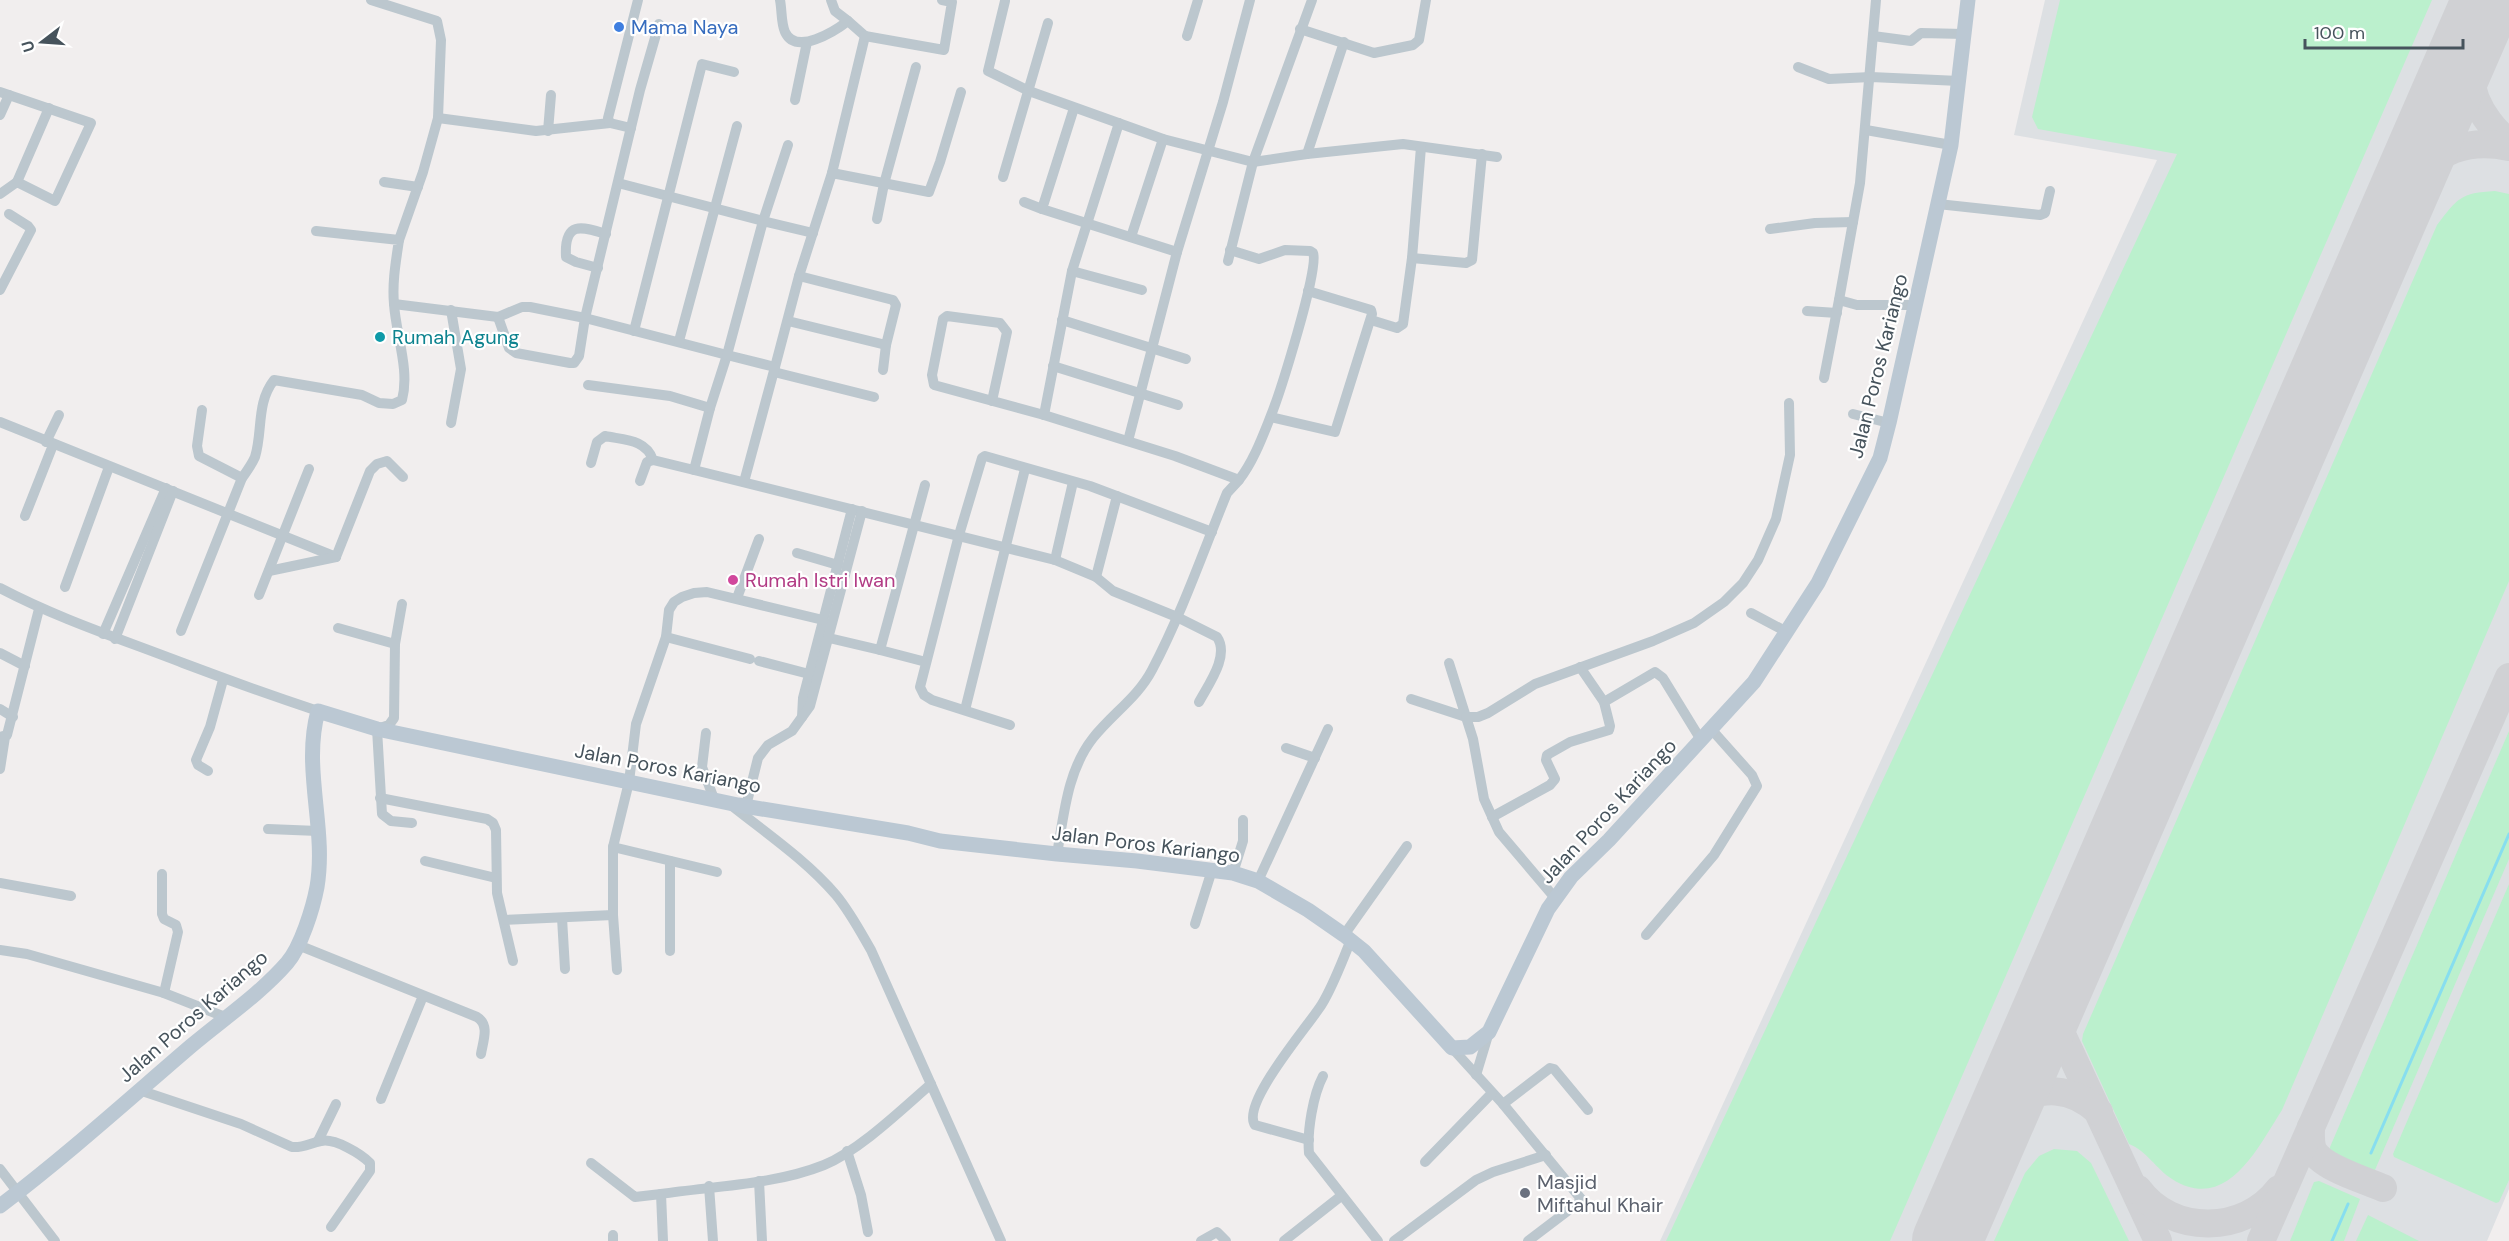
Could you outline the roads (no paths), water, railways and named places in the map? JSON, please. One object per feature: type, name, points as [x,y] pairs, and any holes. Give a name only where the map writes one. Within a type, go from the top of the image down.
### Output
[{"type":"main road","name":"Jalan Poros Kariango","points":[[1489,1032],[1528,947],[1555,898],[1571,877],[1609,840],[1754,682],[1818,583],[1866,489],[1880,458],[1889,423],[1951,145],[1968,0]]},
{"type":"main road","name":"Jalan Poros Kariango","points":[[0,1206],[289,961],[298,945],[317,888],[320,855],[311,755],[312,731],[318,711],[377,729],[629,782],[746,806],[908,833],[940,841],[1233,873],[1258,881],[1308,909],[1347,938],[1386,975],[1452,1048]]},
{"type":"main road","points":[[1452,1048],[1470,1047],[1489,1032]]},
{"type":"street","points":[[181,632],[242,478],[255,458],[263,403],[269,386],[274,380],[362,395],[379,403],[393,404],[402,400],[402,363],[394,304],[394,273],[399,240],[418,187],[438,118],[441,40],[437,21],[370,0]]},
{"type":"street","points":[[610,123],[610,110],[638,0]]},
{"type":"street","points":[[780,0],[787,36],[807,42],[828,34],[848,21]]},
{"type":"street","points":[[831,0],[835,11],[866,36],[944,51],[948,1]]},
{"type":"street","points":[[1005,0],[988,71],[1029,91],[1163,139],[1253,162],[1403,144],[1497,157]]},
{"type":"street","points":[[1187,36],[1198,0]]},
{"type":"street","points":[[1128,441],[1154,349],[1177,252],[1250,0]]},
{"type":"street","points":[[1057,854],[1075,765],[1093,737],[1135,695],[1151,671],[1177,617],[1227,493],[1246,470],[1271,417],[1315,260],[1310,251],[1286,250],[1259,259],[1229,256],[1253,162],[1312,0]]},
{"type":"street","points":[[1300,29],[1374,52],[1415,44],[1420,35],[1426,0]]},
{"type":"street","points":[[1824,378],[1853,222],[1866,130],[1876,0]]},
{"type":"street","points":[[1003,177],[1048,23]]},
{"type":"street","points":[[498,317],[508,348],[516,353],[570,363],[574,363],[579,356],[585,318],[659,24]]},
{"type":"street","points":[[1873,36],[1911,41],[1922,33],[1964,34]]},
{"type":"street","points":[[744,482],[799,276],[832,173],[866,36]]},
{"type":"street","points":[[795,100],[807,42]]},
{"type":"street","points":[[1307,154],[1344,42]]},
{"type":"street","points":[[634,331],[702,64],[734,72]]},
{"type":"street","points":[[877,219],[884,184],[916,67]]},
{"type":"street","points":[[1798,68],[1829,79],[1871,76],[1959,81]]},
{"type":"street","points":[[832,173],[926,193],[931,190],[961,92]]},
{"type":"street","points":[[0,115],[5,93],[91,123],[55,201],[17,182]]},
{"type":"street","points":[[548,131],[551,95]]},
{"type":"street","points":[[0,194],[17,182],[49,108]]},
{"type":"street","points":[[1042,209],[1074,108]]},
{"type":"street","points":[[438,118],[523,130],[548,131],[610,123],[631,128]]},
{"type":"street","points":[[1044,415],[1072,271],[1119,123]]},
{"type":"street","points":[[679,341],[737,126]]},
{"type":"street","points":[[1866,130],[1951,145]]},
{"type":"street","points":[[1131,237],[1163,139]]},
{"type":"street","points":[[694,470],[764,220],[788,145]]},
{"type":"street","points":[[1371,320],[1397,328],[1402,326],[1412,258],[1421,147]]},
{"type":"street","points":[[1412,258],[1466,263],[1472,260],[1482,154]]},
{"type":"street","points":[[384,182],[418,187]]},
{"type":"street","points":[[618,183],[813,233]]},
{"type":"street","points":[[1938,204],[2040,215],[2045,213],[2050,191]]},
{"type":"street","points":[[1024,202],[1177,252]]},
{"type":"street","points":[[0,290],[31,230],[9,214]]},
{"type":"street","points":[[1770,229],[1815,223],[1853,222]]},
{"type":"street","points":[[598,268],[566,257],[568,237],[574,229],[581,226],[606,234]]},
{"type":"street","points":[[316,231],[399,240]]},
{"type":"street","points":[[1072,271],[1142,290]]},
{"type":"street","points":[[799,276],[893,300],[896,305],[886,345],[883,370]]},
{"type":"street","points":[[1271,417],[1335,432],[1371,320],[1370,308],[1308,291]]},
{"type":"street","points":[[1839,300],[1857,305],[1915,305]]},
{"type":"street","points":[[394,304],[498,317],[522,307],[530,307],[679,341],[874,397]]},
{"type":"street","points":[[451,310],[461,369],[451,423]]},
{"type":"street","points":[[1807,312],[1837,313]]},
{"type":"street","points":[[992,401],[1007,332],[1005,326],[1000,323],[947,316],[943,319],[932,384],[1128,441],[1239,480]]},
{"type":"street","points":[[1062,320],[1186,359]]},
{"type":"street","points":[[788,321],[886,345]]},
{"type":"street","points":[[1053,366],[1178,405]]},
{"type":"street","points":[[588,385],[670,396],[710,408]]},
{"type":"street","points":[[1411,699],[1466,717],[1478,717],[1535,684],[1653,641],[1694,623],[1724,602],[1743,583],[1758,560],[1776,519],[1790,455],[1789,403]]},
{"type":"street","points":[[202,410],[197,446],[198,456],[242,478]]},
{"type":"street","points":[[1853,414],[1889,423]]},
{"type":"street","points":[[25,516],[59,415]]},
{"type":"street","points":[[0,422],[336,557]]},
{"type":"street","points":[[591,463],[597,442],[605,436],[645,445],[653,460]]},
{"type":"street","points":[[1010,725],[924,695],[920,687],[959,535],[983,457],[1117,496],[1212,532]]},
{"type":"street","points":[[640,481],[647,462],[653,460],[1055,560],[1096,577],[1113,591],[1213,634],[1220,642],[1221,656],[1215,674],[1199,702]]},
{"type":"street","points":[[336,557],[370,471],[377,464],[387,461],[403,477]]},
{"type":"street","points":[[65,587],[109,466]]},
{"type":"street","points":[[259,595],[309,469]]},
{"type":"street","points":[[965,710],[1025,469]]},
{"type":"street","points":[[1055,560],[1073,482]]},
{"type":"street","points":[[880,650],[925,485]]},
{"type":"street","points":[[103,634],[170,490]]},
{"type":"street","points":[[114,639],[170,490]]},
{"type":"street","points":[[1096,577],[1117,496]]},
{"type":"street","points":[[802,717],[803,698],[823,620],[838,565],[857,510]]},
{"type":"street","points":[[746,806],[758,758],[768,746],[792,731],[810,706],[829,638],[857,510]]},
{"type":"street","points":[[737,598],[759,539]]},
{"type":"street","points":[[797,553],[838,565]]},
{"type":"street","points":[[269,570],[336,557]]},
{"type":"street","points":[[0,588],[39,609],[114,639],[223,680],[318,711]]},
{"type":"street","points":[[617,970],[613,847],[629,782],[636,724],[666,637],[669,610],[674,602],[682,597],[707,592],[823,620]]},
{"type":"street","points":[[402,604],[395,644],[394,718],[389,725],[377,729],[380,798],[382,814],[386,819],[412,823]]},
{"type":"street","points":[[0,769],[2,737],[13,717],[39,609]]},
{"type":"street","points":[[1751,613],[1787,632]]},
{"type":"street","points":[[338,628],[395,644]]},
{"type":"street","points":[[666,637],[809,674]]},
{"type":"street","points":[[829,638],[926,662]]},
{"type":"street","points":[[0,653],[25,666]]},
{"type":"street","points":[[1449,663],[1473,739],[1484,799],[1492,818],[1505,842],[1555,898]]},
{"type":"street","points":[[1492,818],[1550,785],[1555,779],[1546,755],[1570,742],[1609,730],[1604,702],[1580,667]]},
{"type":"street","points":[[1604,702],[1654,672],[1663,678],[1707,735],[1752,775],[1757,786],[1714,855],[1647,935]]},
{"type":"street","points":[[208,771],[198,765],[196,760],[210,727],[223,680]]},
{"type":"street","points":[[0,709],[13,717]]},
{"type":"street","points":[[1258,881],[1328,729]]},
{"type":"street","points":[[706,733],[702,766],[721,801],[806,865],[836,895],[855,921],[871,950],[1002,1241]]},
{"type":"street","points":[[1286,748],[1315,758]]},
{"type":"street","points":[[380,798],[487,819],[493,823],[496,830],[496,878],[499,905],[513,961]]},
{"type":"street","points":[[1233,873],[1243,841],[1243,820]]},
{"type":"street","points":[[268,829],[318,831]]},
{"type":"street","points":[[1309,1140],[1255,1125],[1252,1118],[1266,1079],[1323,1002],[1347,938],[1407,846]]},
{"type":"street","points":[[613,847],[717,872]]},
{"type":"street","points":[[424,861],[496,878]]},
{"type":"street","points":[[670,861],[670,951]]},
{"type":"street","points":[[1195,924],[1212,870]]},
{"type":"street","points":[[162,874],[162,914],[164,919],[176,925],[178,932],[164,993]]},
{"type":"street","points":[[0,883],[71,896]]},
{"type":"street","points":[[504,920],[614,915]]},
{"type":"street","points":[[562,918],[565,969]]},
{"type":"street","points":[[298,945],[483,1021],[485,1028],[481,1054]]},
{"type":"street","points":[[0,950],[27,954],[164,993],[225,1017]]},
{"type":"street","points":[[381,1099],[423,996]]},
{"type":"street","points":[[1476,1075],[1489,1032]]},
{"type":"street","points":[[1452,1048],[1503,1104],[1582,1200],[1528,1241]]},
{"type":"street","points":[[1503,1104],[1550,1068],[1554,1069],[1588,1110]]},
{"type":"street","points":[[1323,1076],[1316,1090],[1309,1140],[1310,1155],[1378,1241]]},
{"type":"street","points":[[591,1163],[634,1197],[759,1181],[824,1165],[847,1151],[931,1084]]},
{"type":"street","points":[[139,1090],[241,1124],[292,1148],[328,1141],[363,1158],[371,1167],[331,1227]]},
{"type":"street","points":[[1425,1162],[1492,1093]]},
{"type":"street","points":[[318,1142],[336,1104]]},
{"type":"street","points":[[847,1151],[861,1195],[868,1232]]},
{"type":"street","points":[[1394,1241],[1476,1180],[1493,1172],[1546,1155]]},
{"type":"street","points":[[0,1169],[53,1240]]},
{"type":"street","points":[[759,1181],[762,1241]]},
{"type":"street","points":[[709,1186],[713,1241]]},
{"type":"street","points":[[661,1194],[663,1241]]},
{"type":"street","points":[[1284,1241],[1341,1196]]},
{"type":"street","points":[[1201,1241],[1217,1232],[1226,1241]]},
{"type":"waterway","points":[[2371,1153],[2509,834]]},
{"type":"waterway","points":[[2332,1241],[2348,1204]]},
{"type":"place","name":"Mama Naya","points":[[619,27]]},
{"type":"place","name":"Rumah Agung","points":[[380,337]]},
{"type":"place","name":"Rumah Istri Iwan","points":[[733,580]]},
{"type":"place","name":"Masjid Miftahul Khair","points":[[1525,1193]]}]
